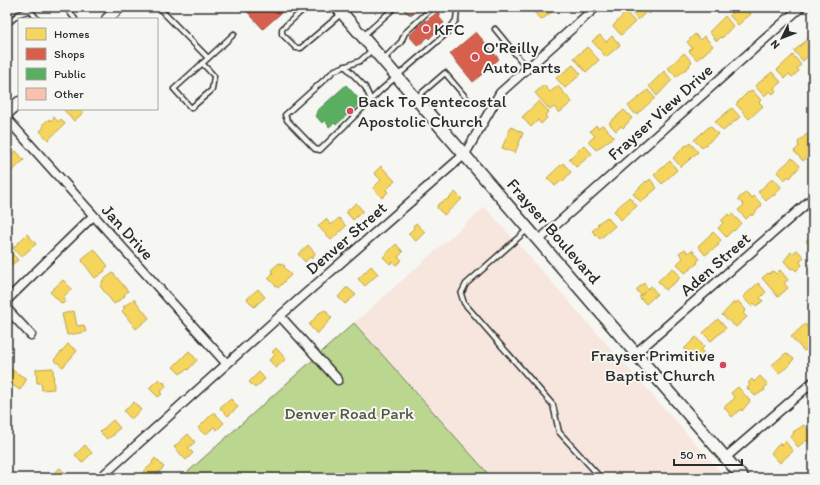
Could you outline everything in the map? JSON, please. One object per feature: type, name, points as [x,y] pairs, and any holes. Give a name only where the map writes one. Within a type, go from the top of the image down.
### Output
[{"type":"main road","name":"Frayser Boulevard","points":[[340,10],[743,478]]},
{"type":"street","points":[[108,18],[120,7]]},
{"type":"street","name":"Denver Street","points":[[100,478],[280,316],[465,154],[500,92],[596,7]]},
{"type":"street","name":"Frayser View Drive","points":[[539,240],[801,7]]},
{"type":"street","points":[[7,114],[18,103]]},
{"type":"street","name":"Jan Drive","points":[[7,119],[227,364]]},
{"type":"street","name":"Aden Street","points":[[636,353],[813,198]]},
{"type":"street","points":[[7,300],[93,216]]},
{"type":"street","points":[[7,309],[31,335]]},
{"type":"street","points":[[280,316],[338,380]]},
{"type":"street","points":[[725,458],[813,382]]},
{"type":"lane","points":[[158,7],[208,58]]},
{"type":"lane","points":[[306,7],[282,29],[282,34],[296,48],[301,48],[340,10]]},
{"type":"lane","points":[[383,60],[401,42],[405,33],[433,7]]},
{"type":"lane","points":[[374,49],[360,61],[335,70],[285,115],[287,120],[315,149],[320,150],[370,100],[447,33],[456,20],[457,10],[455,7]]},
{"type":"lane","points":[[68,8],[74,18]]},
{"type":"lane","points":[[7,24],[28,9],[36,18]]},
{"type":"lane","points":[[363,36],[393,9]]},
{"type":"lane","points":[[495,29],[527,68]]},
{"type":"lane","points":[[202,63],[214,76],[212,90],[191,108],[174,89],[202,63],[234,34]]},
{"type":"lane","points":[[345,66],[365,87],[370,100]]},
{"type":"lane","points":[[416,98],[445,73],[468,100]]},
{"type":"lane","points":[[529,228],[466,284],[461,294],[464,303],[553,405],[559,432],[601,478]]},
{"type":"shaded area","points":[[485,207],[726,478],[492,478],[354,323]]},
{"type":"green space","name":"Denver Road Park","points":[[354,323],[492,478],[181,478]]},
{"type":"building: Homes","points":[[537,7],[554,7],[556,9],[541,20],[533,11]]},
{"type":"building: Homes","points":[[634,7],[651,7],[654,10],[649,14],[647,11],[638,20],[630,11]]},
{"type":"building: Homes","points":[[733,7],[754,8],[750,12],[751,14],[738,25],[729,15],[735,9]]},
{"type":"building: Homes","points":[[626,12],[635,22],[621,35],[613,26]]},
{"type":"building: Homes","points":[[725,16],[733,26],[722,38],[721,37],[717,41],[709,32]]},
{"type":"building: Homes","points":[[695,34],[700,40],[704,36],[713,46],[697,60],[689,51],[692,48],[687,42]]},
{"type":"building: Homes","points":[[600,35],[606,42],[612,36],[620,45],[606,57],[592,41]]},
{"type":"building: Homes","points":[[808,39],[813,44],[813,58],[809,55],[803,61],[794,51]]},
{"type":"building: Homes","points":[[587,47],[599,60],[586,72],[574,58]]},
{"type":"building: Homes","points":[[684,53],[692,62],[689,65],[690,66],[676,77],[668,68]]},
{"type":"building: Homes","points":[[793,55],[801,65],[797,68],[799,71],[792,77],[789,74],[785,78],[777,70]]},
{"type":"building: Homes","points":[[573,65],[581,74],[565,88],[556,78]]},
{"type":"building: Homes","points":[[664,71],[672,80],[657,96],[649,86]]},
{"type":"building: Homes","points":[[772,72],[781,82],[774,88],[776,91],[773,94],[770,91],[764,96],[755,86]]},
{"type":"building: Homes","points":[[544,85],[550,92],[558,86],[572,102],[559,113],[554,107],[550,110],[535,93]]},
{"type":"building: Homes","points":[[648,90],[655,98],[636,115],[628,106]]},
{"type":"building: Homes","points":[[752,90],[761,100],[759,102],[763,106],[749,119],[736,104]]},
{"type":"building: Homes","points":[[539,101],[549,112],[545,115],[547,118],[541,124],[538,120],[531,127],[522,117]]},
{"type":"building: Homes","points":[[732,108],[740,117],[723,131],[715,122]]},
{"type":"building: Homes","points":[[64,110],[81,110],[83,113],[74,121]]},
{"type":"building: Homes","points":[[624,110],[632,118],[623,128],[621,126],[616,131],[609,123]]},
{"type":"building: Homes","points":[[54,117],[58,122],[61,119],[65,124],[48,140],[40,131],[44,127],[42,125],[49,119],[51,121]]},
{"type":"building: Homes","points":[[596,125],[598,128],[602,125],[605,127],[614,137],[596,150],[588,142],[595,136],[590,131]]},
{"type":"building: Homes","points":[[710,126],[718,134],[702,148],[694,140]]},
{"type":"building: Homes","points":[[511,127],[523,133],[515,153],[502,148]]},
{"type":"building: Homes","points":[[807,134],[813,141],[813,152],[803,161],[794,151],[799,147],[798,142]]},
{"type":"building: Homes","points":[[690,143],[698,152],[681,167],[673,158]]},
{"type":"building: Homes","points":[[584,145],[592,154],[576,167],[569,159]]},
{"type":"building: Homes","points":[[16,151],[24,160],[11,172],[7,168],[7,155],[10,152],[12,154]]},
{"type":"building: Homes","points":[[792,158],[800,166],[790,178],[789,176],[784,180],[777,172]]},
{"type":"building: Homes","points":[[670,161],[677,170],[662,184],[654,175]]},
{"type":"building: Homes","points":[[563,163],[571,172],[562,182],[561,181],[555,186],[547,178]]},
{"type":"building: Homes","points":[[381,166],[395,181],[386,190],[388,192],[382,198],[373,188],[381,180],[374,173]]},
{"type":"building: Homes","points":[[773,178],[781,187],[774,196],[773,195],[766,201],[758,192]]},
{"type":"building: Homes","points":[[650,179],[657,188],[641,202],[633,194]]},
{"type":"building: Homes","points":[[455,192],[462,199],[444,215],[437,208],[438,204],[448,199]]},
{"type":"building: Homes","points":[[746,192],[752,198],[754,196],[762,205],[752,216],[751,214],[746,219],[738,210],[744,205],[738,199]]},
{"type":"building: Homes","points":[[629,197],[637,206],[621,220],[614,211]]},
{"type":"building: Homes","points":[[356,203],[363,211],[353,220],[346,212]]},
{"type":"building: Homes","points":[[728,214],[730,216],[732,214],[741,223],[726,237],[718,228],[723,223],[721,221]]},
{"type":"building: Homes","points":[[607,217],[615,226],[600,239],[592,231],[599,225],[597,224]]},
{"type":"building: Homes","points":[[339,218],[346,226],[331,240],[318,226],[326,219],[331,225]]},
{"type":"building: Homes","points":[[416,223],[425,232],[416,241],[409,235],[409,233],[414,228],[413,226]]},
{"type":"building: Homes","points":[[713,232],[721,240],[718,244],[719,245],[705,255],[698,246]]},
{"type":"building: Homes","points":[[813,233],[813,249],[806,241]]},
{"type":"building: Homes","points":[[27,234],[36,244],[21,257],[13,248]]},
{"type":"building: Homes","points":[[396,244],[403,252],[398,257],[402,260],[396,265],[393,262],[390,264],[383,257]]},
{"type":"building: Homes","points":[[308,245],[315,253],[312,259],[310,257],[305,262],[298,254]]},
{"type":"building: Homes","points":[[94,249],[108,266],[104,270],[105,271],[95,278],[82,261],[84,257]]},
{"type":"building: Homes","points":[[685,249],[688,253],[692,250],[700,259],[697,261],[698,263],[685,273],[677,264],[683,258],[679,253]]},
{"type":"building: Homes","points":[[9,250],[18,260],[7,268],[7,252]]},
{"type":"building: Homes","points":[[797,250],[804,257],[800,262],[802,265],[796,271],[793,268],[791,269],[784,261],[791,252],[792,254]]},
{"type":"building: Homes","points":[[279,263],[285,266],[284,267],[291,275],[278,288],[268,278],[273,273],[271,270]]},
{"type":"building: Homes","points":[[371,266],[378,274],[365,286],[358,279]]},
{"type":"building: Homes","points":[[673,268],[680,276],[678,280],[665,290],[658,281]]},
{"type":"building: Homes","points":[[780,270],[788,280],[784,283],[788,288],[778,297],[762,278],[768,273],[769,274],[773,271],[776,274]]},
{"type":"building: Homes","points":[[113,273],[128,291],[124,295],[125,296],[114,304],[100,286],[103,282],[102,281]]},
{"type":"building: Homes","points":[[63,280],[72,289],[63,297],[66,301],[62,304],[50,292]]},
{"type":"building: Homes","points":[[644,283],[648,289],[651,286],[657,294],[646,304],[639,297],[645,292],[641,295],[636,290]]},
{"type":"building: Homes","points":[[758,283],[766,292],[760,298],[763,301],[756,306],[754,303],[751,306],[743,297]]},
{"type":"building: Homes","points":[[346,288],[356,295],[345,304],[338,297]]},
{"type":"building: Homes","points":[[258,289],[265,297],[254,307],[247,299]]},
{"type":"building: Homes","points":[[134,299],[149,318],[136,329],[122,311],[125,308],[123,307]]},
{"type":"building: Homes","points":[[738,301],[746,310],[743,313],[747,317],[736,327],[722,315],[734,302],[735,304]]},
{"type":"building: Homes","points":[[325,310],[332,318],[317,334],[309,325],[319,313]]},
{"type":"building: Homes","points":[[74,311],[77,326],[84,325],[86,332],[67,335],[62,314]]},
{"type":"building: Homes","points":[[718,319],[726,328],[711,341],[703,333]]},
{"type":"building: Homes","points":[[805,324],[813,334],[813,346],[804,351],[791,337]]},
{"type":"building: Homes","points":[[696,337],[704,347],[701,350],[705,355],[697,362],[684,349]]},
{"type":"building: Homes","points":[[68,344],[77,351],[63,367],[54,360]]},
{"type":"building: Homes","points":[[276,348],[286,359],[276,368],[269,360],[275,355],[272,352]]},
{"type":"building: Homes","points":[[189,351],[197,360],[188,370],[187,369],[180,374],[173,367]]},
{"type":"building: Homes","points":[[786,353],[794,359],[789,364],[790,365],[779,373],[772,365]]},
{"type":"building: Homes","points":[[7,367],[27,379],[20,390],[9,383],[7,384]]},
{"type":"building: Homes","points":[[53,368],[54,389],[42,390],[41,383],[37,383],[36,369]]},
{"type":"building: Homes","points":[[259,372],[265,379],[255,388],[249,382]]},
{"type":"building: Homes","points":[[760,376],[768,385],[764,388],[765,390],[755,396],[747,388],[750,385],[748,383],[752,379],[754,382]]},
{"type":"building: Homes","points":[[159,379],[163,383],[164,382],[166,387],[160,392],[162,394],[158,397],[149,388]]},
{"type":"building: Homes","points":[[738,387],[750,401],[742,411],[741,409],[732,417],[724,407],[735,398],[731,393]]},
{"type":"building: Homes","points":[[231,399],[238,407],[228,416],[220,408],[225,402],[226,403]]},
{"type":"building: Homes","points":[[134,402],[141,410],[131,419],[124,411]]},
{"type":"building: Homes","points":[[214,412],[224,423],[217,430],[214,427],[205,435],[198,428]]},
{"type":"building: Homes","points":[[113,420],[120,428],[114,433],[115,434],[107,439],[100,432]]},
{"type":"building: Homes","points":[[804,425],[813,436],[813,441],[810,444],[806,440],[798,447],[790,437],[794,434],[793,432]]},
{"type":"building: Homes","points":[[188,434],[195,442],[188,448],[193,453],[186,460],[174,447]]},
{"type":"building: Homes","points":[[785,441],[793,451],[780,463],[771,453],[780,443],[781,445]]},
{"type":"building: Homes","points":[[85,445],[92,453],[82,463],[75,455]]},
{"type":"building: Homes","points":[[155,458],[164,467],[154,477],[155,478],[144,478],[141,474],[153,463],[152,462]]},
{"type":"building: Homes","points":[[60,468],[67,476],[65,478],[50,477]]},
{"type":"building: Shops","points":[[243,7],[288,7],[263,29]]},
{"type":"building: Shops","name":"KFC","points":[[438,12],[441,15],[439,17],[444,23],[429,39],[428,37],[418,46],[409,36],[425,20],[426,21]]},
{"type":"building: Shops","name":"O'Reilly Auto Parts","points":[[476,32],[499,59],[473,82],[450,54]]},
{"type":"building: Public","points":[[346,85],[360,100],[357,103],[359,104],[336,125],[334,123],[329,127],[325,120],[322,123],[315,115],[317,114],[316,112]]},
{"type":"building: Other","points":[[401,7],[420,7],[412,14],[409,14]]},
{"type":"place","name":"KFC","points":[[426,29]]},
{"type":"place","name":"O'Reilly Auto Parts","points":[[475,57]]},
{"type":"place","name":"Back To Pentecostal Apostolic Church","points":[[350,111]]},
{"type":"place","name":"Frayser Primitive Baptist Church","points":[[723,365]]}]
